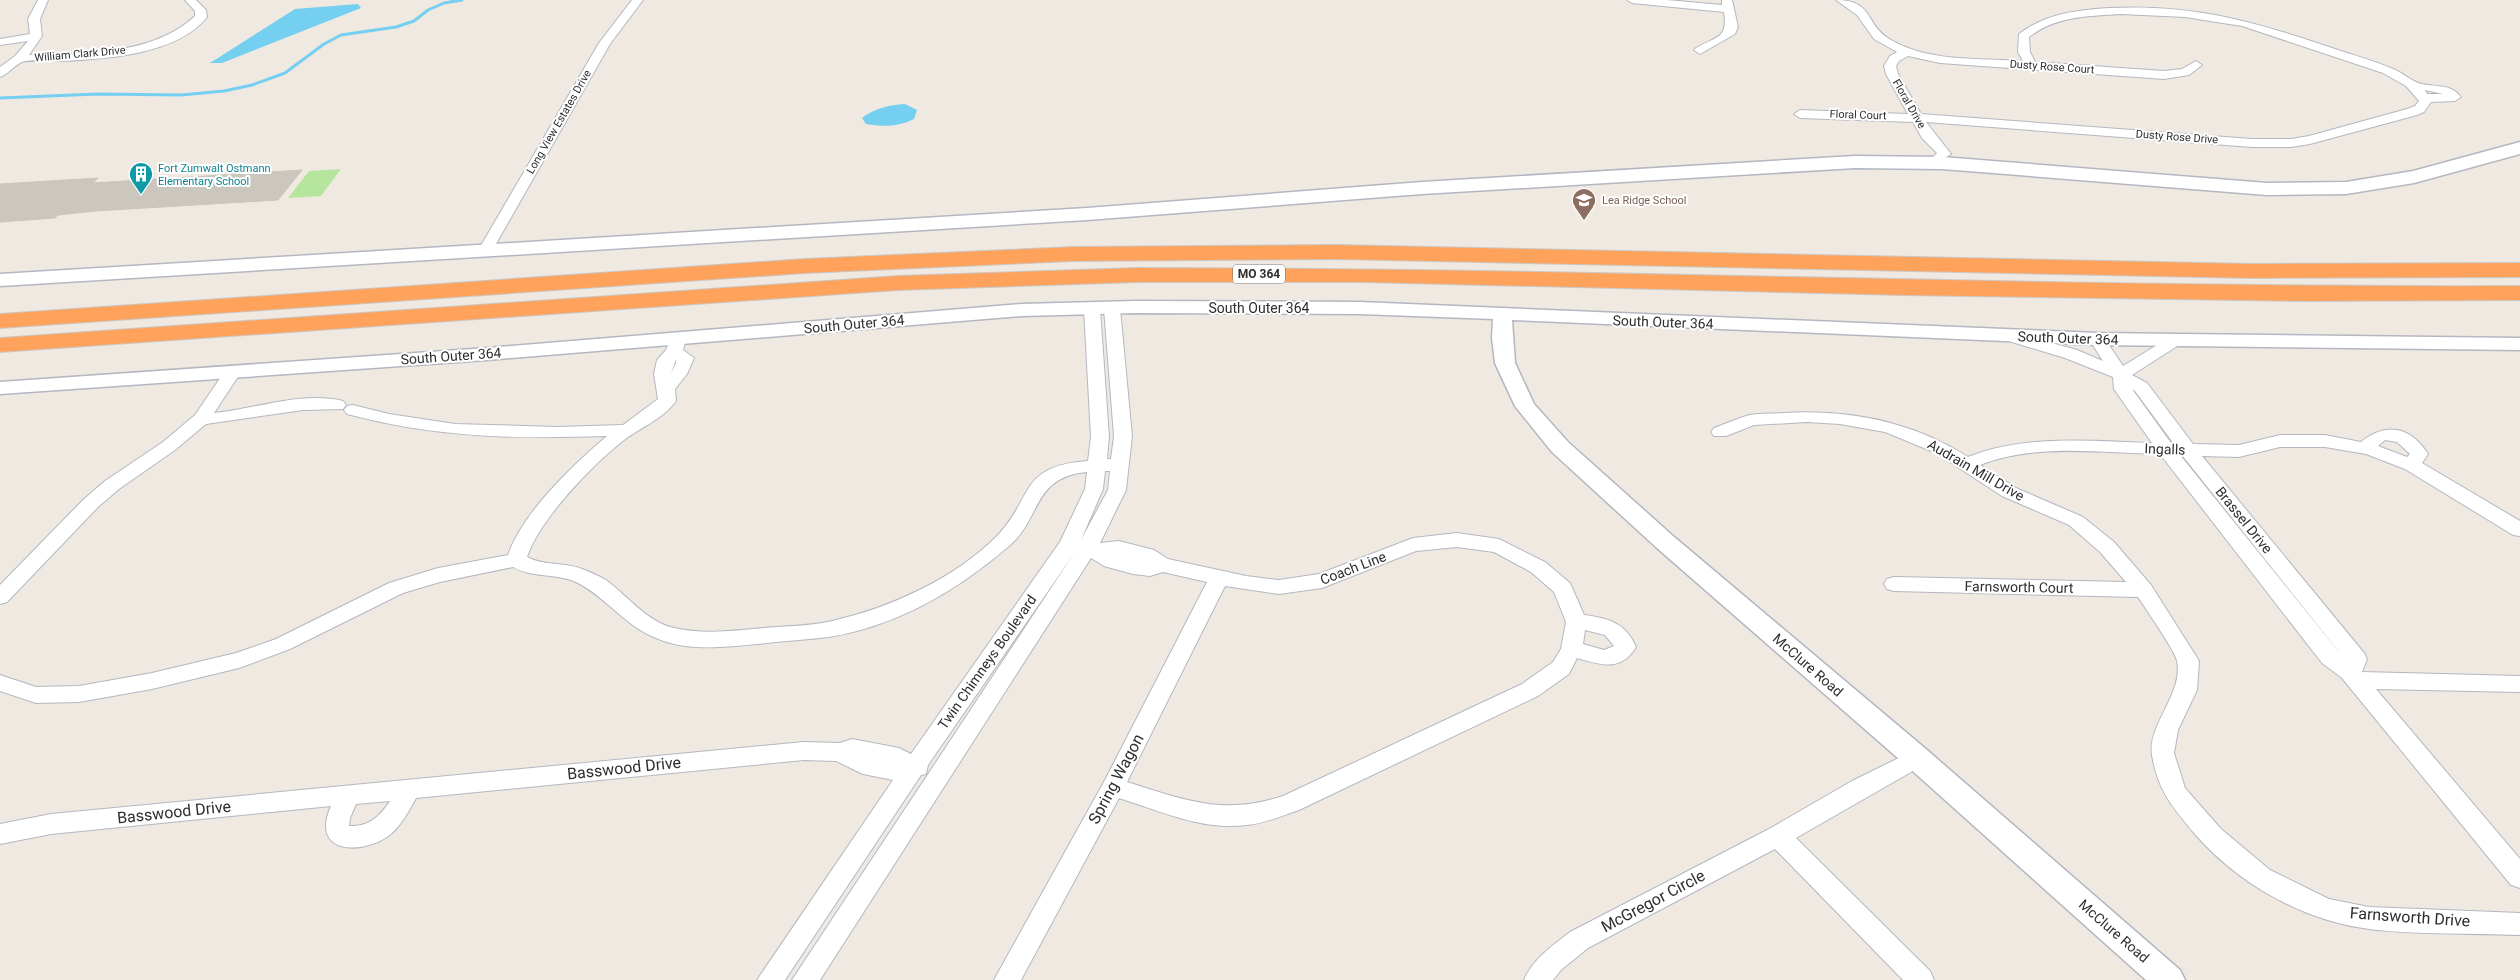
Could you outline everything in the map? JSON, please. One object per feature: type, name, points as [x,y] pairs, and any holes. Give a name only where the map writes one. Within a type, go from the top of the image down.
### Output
[{"type":"highway","name":"MO 364","points":[[0,321],[851,264],[1072,254],[1336,252],[2233,270],[2520,270]]},
{"type":"highway","name":"MO 364","points":[[0,345],[870,285],[1138,275],[1364,275],[1912,288],[2250,293],[2520,293]]},
{"type":"main road","points":[[0,280],[1078,214],[1422,188],[1855,162],[1940,160],[2300,190],[2346,188],[2414,177],[2520,148]]},
{"type":"street","points":[[0,73],[29,50],[36,36],[34,19],[44,0]]},
{"type":"street","name":"William Clark Drive","points":[[19,59],[119,52],[165,40],[185,32],[201,17],[200,10],[190,0]]},
{"type":"street","name":"Long View Estates Drive","points":[[486,249],[605,43],[638,0]]},
{"type":"street","points":[[1632,0],[1727,4],[1732,27],[1729,34],[1700,50]]},
{"type":"street","name":"Dusty Rose Court","points":[[1841,0],[1863,12],[1872,30],[1878,37],[1907,51],[1940,59],[2164,75],[2185,72],[2196,65]]},
{"type":"street","points":[[2031,66],[2024,52],[2022,41],[2026,31],[2036,22],[2076,10],[2144,8],[2205,15],[2265,29],[2382,70],[2414,86],[2440,90],[2455,97],[2424,98],[2414,86]]},
{"type":"street","points":[[0,42],[36,36]]},
{"type":"street","name":"Floral Drive","points":[[1907,51],[1894,60],[1890,66],[1892,74],[1927,135],[1924,139],[1928,153],[1940,160]]},
{"type":"street","name":"Dusty Rose Drive","points":[[1916,117],[2252,143],[2291,143],[2412,112],[2424,105],[2424,98]]},
{"type":"street","name":"Floral Court","points":[[1800,114],[1916,117]]},
{"type":"street","name":"South Outer 364","points":[[0,388],[676,345],[1022,310],[1135,307],[1360,308],[1503,316],[2097,339],[2520,344]]},
{"type":"street","name":"Twin Chimneys Boulevard","points":[[805,980],[1084,547],[1117,490],[1123,436],[1102,309]]},
{"type":"street","name":"Twin Chimneys Boulevard","points":[[770,980],[912,765],[1084,547],[1094,489],[1100,437],[1102,309]]},
{"type":"street","name":"McClure Road","points":[[1503,316],[1502,338],[1505,363],[1525,406],[1560,447],[1665,542],[1917,758],[2170,980]]},
{"type":"street","name":"Brassel Drive","points":[[2008,336],[2071,354],[2121,375],[2141,387],[2188,450],[2356,659],[2353,676]]},
{"type":"street","name":"Brassel Drive","points":[[2097,339],[2121,375],[2123,389],[2166,450],[2330,657],[2353,676],[2520,876]]},
{"type":"street","points":[[2121,375],[2160,352],[2176,340]]},
{"type":"street","points":[[516,560],[529,531],[554,500],[616,438],[667,401],[666,388],[677,379],[686,358],[676,345]]},
{"type":"street","points":[[0,597],[105,491],[168,446],[201,419],[233,372]]},
{"type":"street","points":[[201,419],[228,418],[288,405],[315,403],[345,408],[388,421],[462,432],[517,434],[628,430]]},
{"type":"street","name":"Audrain Mill Drive","points":[[1720,432],[1752,420],[1807,417],[1889,427],[1916,437],[1942,449],[2009,492],[2076,522],[2107,547],[2144,590]]},
{"type":"street","name":"Ingalls","points":[[1967,464],[1995,453],[2019,448],[2065,446],[2239,451],[2280,441],[2304,440],[2364,448],[2411,465],[2520,530]]},
{"type":"street","points":[[0,683],[36,694],[79,694],[152,681],[239,660],[284,644],[396,588],[448,573],[516,560],[525,565],[573,573],[597,584],[644,622],[663,633],[709,641],[830,629],[883,615],[917,600],[970,569],[1006,539],[1038,486],[1058,472],[1097,465],[1120,464]]},
{"type":"street","name":"Coach Line","points":[[1084,547],[1110,561],[1148,570],[1162,565],[1279,587],[1322,581],[1413,545],[1457,540],[1499,546],[1538,567],[1563,588],[1576,622],[1572,649],[1560,668],[1530,690],[1291,803],[1261,813],[1242,816],[1212,815],[1113,786]]},
{"type":"street","name":"Spring Wagon","points":[[1007,980],[1113,786],[1220,576]]},
{"type":"street","name":"Farnsworth Court","points":[[1894,584],[2144,590]]},
{"type":"street","name":"Farnsworth Drive","points":[[2144,590],[2188,661],[2186,690],[2167,730],[2163,753],[2174,792],[2212,836],[2261,878],[2325,909],[2369,918],[2520,924]]},
{"type":"street","points":[[1572,649],[1604,658],[1620,654],[1625,647],[1623,638],[1615,630],[1576,622]]},
{"type":"street","points":[[2353,676],[2520,684]]},
{"type":"street","name":"Basswood Drive","points":[[0,834],[51,824],[804,751],[840,752],[852,761],[893,771],[912,765],[940,773]]},
{"type":"street","name":"McGregor Circle","points":[[1537,980],[1552,962],[1579,940],[1778,836],[1860,788],[1917,758]]},
{"type":"street","points":[[348,796],[338,818],[337,832],[342,836],[360,837],[379,830],[388,823],[398,810],[408,790]]},
{"type":"street","points":[[1778,836],[1921,980]]},
{"type":"green space","points":[[341,169],[321,196],[288,198],[309,171]]},
{"type":"water","points":[[358,4],[361,8],[222,63],[210,63],[295,9]]},
{"type":"water","points":[[905,104],[917,110],[914,119],[902,124],[885,126],[866,124],[862,118],[882,108]]},
{"type":"building","name":"Fort Zumwalt Ostmann Elementary School","points":[[302,170],[278,200],[95,211],[58,215],[55,218],[0,222],[0,184],[98,178],[93,183]]},
{"type":"waterway","points":[[0,98],[98,94],[181,95],[224,91],[252,85],[285,73],[324,44],[341,35],[396,27],[414,21],[428,10],[444,3],[462,0]]},
{"type":"place","name":"Fort Zumwalt Ostmann Elementary School","points":[[141,195]]},
{"type":"place","name":"Lea Ridge School","points":[[1584,221]]}]
